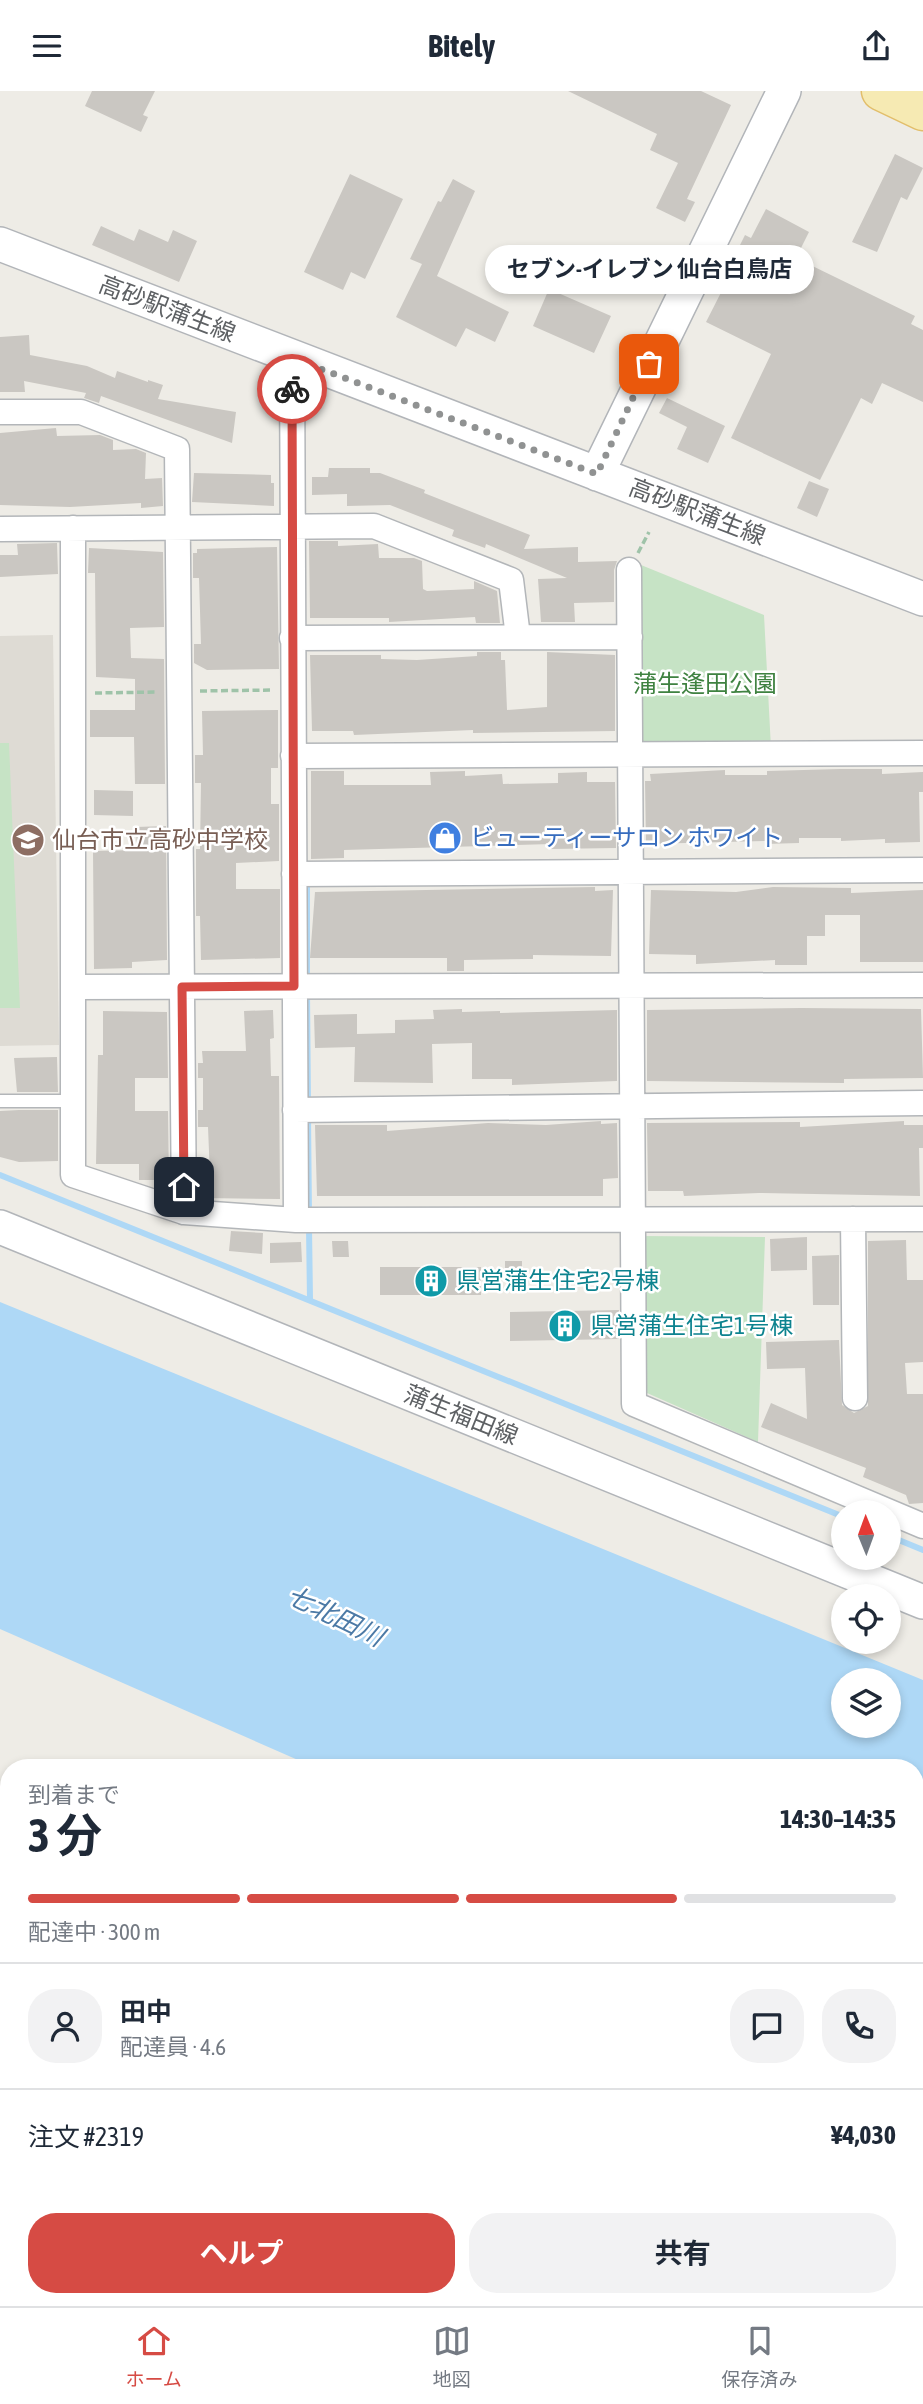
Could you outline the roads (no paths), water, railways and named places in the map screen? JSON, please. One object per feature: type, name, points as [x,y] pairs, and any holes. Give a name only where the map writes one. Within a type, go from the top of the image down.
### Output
[{"type":"main road","points":[[881,91],[923,111]]},
{"type":"street","points":[[597,474],[784,91]]},
{"type":"street","name":"高砂駅蒲生線","points":[[0,244],[923,599]]},
{"type":"street","points":[[292,358],[300,526],[305,1220]]},
{"type":"street","points":[[0,412],[81,412],[177,449],[184,1212]]},
{"type":"street","points":[[0,529],[374,526],[511,580],[517,637]]},
{"type":"street","points":[[73,528],[73,1175],[184,1212],[305,1220],[923,1219]]},
{"type":"street","points":[[629,570],[634,1404],[923,1526]]},
{"type":"street","points":[[301,638],[630,637]]},
{"type":"street","points":[[302,756],[923,753]]},
{"type":"street","points":[[302,874],[923,870]]},
{"type":"street","points":[[73,987],[923,985]]},
{"type":"street","points":[[304,1110],[923,1103]]},
{"type":"street","points":[[853,1219],[855,1398]]},
{"type":"street","name":"蒲生福田線","points":[[0,1227],[923,1602]]},
{"type":"lane","points":[[0,1101],[73,1101]]},
{"type":"water","name":"七北田川","points":[[0,1302],[831,1642],[831,1654],[860,1654],[894,1668],[831,1668],[831,1738],[901,1738],[901,1671],[923,1680],[923,1759],[296,1759],[0,1629]]},
{"type":"waterway","points":[[307,880],[307,981]]},
{"type":"waterway","points":[[307,992],[308,1104]]},
{"type":"waterway","points":[[308,1115],[309,1216]]},
{"type":"waterway","points":[[0,1175],[831,1512]]},
{"type":"waterway","points":[[309,1227],[310,1300]]},
{"type":"waterway","points":[[901,1541],[923,1550]]},
{"type":"place","name":"セブン-イレブン 仙台白鳥店","points":[[649,364]]},
{"type":"place","name":"ビューティーサロン ホワイト","points":[[445,838]]},
{"type":"place","name":"仙台市立高砂中学校","points":[[28,840]]},
{"type":"place","name":"県営蒲生住宅2号棟","points":[[431,1281]]},
{"type":"place","name":"県営蒲生住宅1号棟","points":[[565,1326]]},
{"type":"park label","name":"蒲生逢田公園","points":[[705,684]]}]
